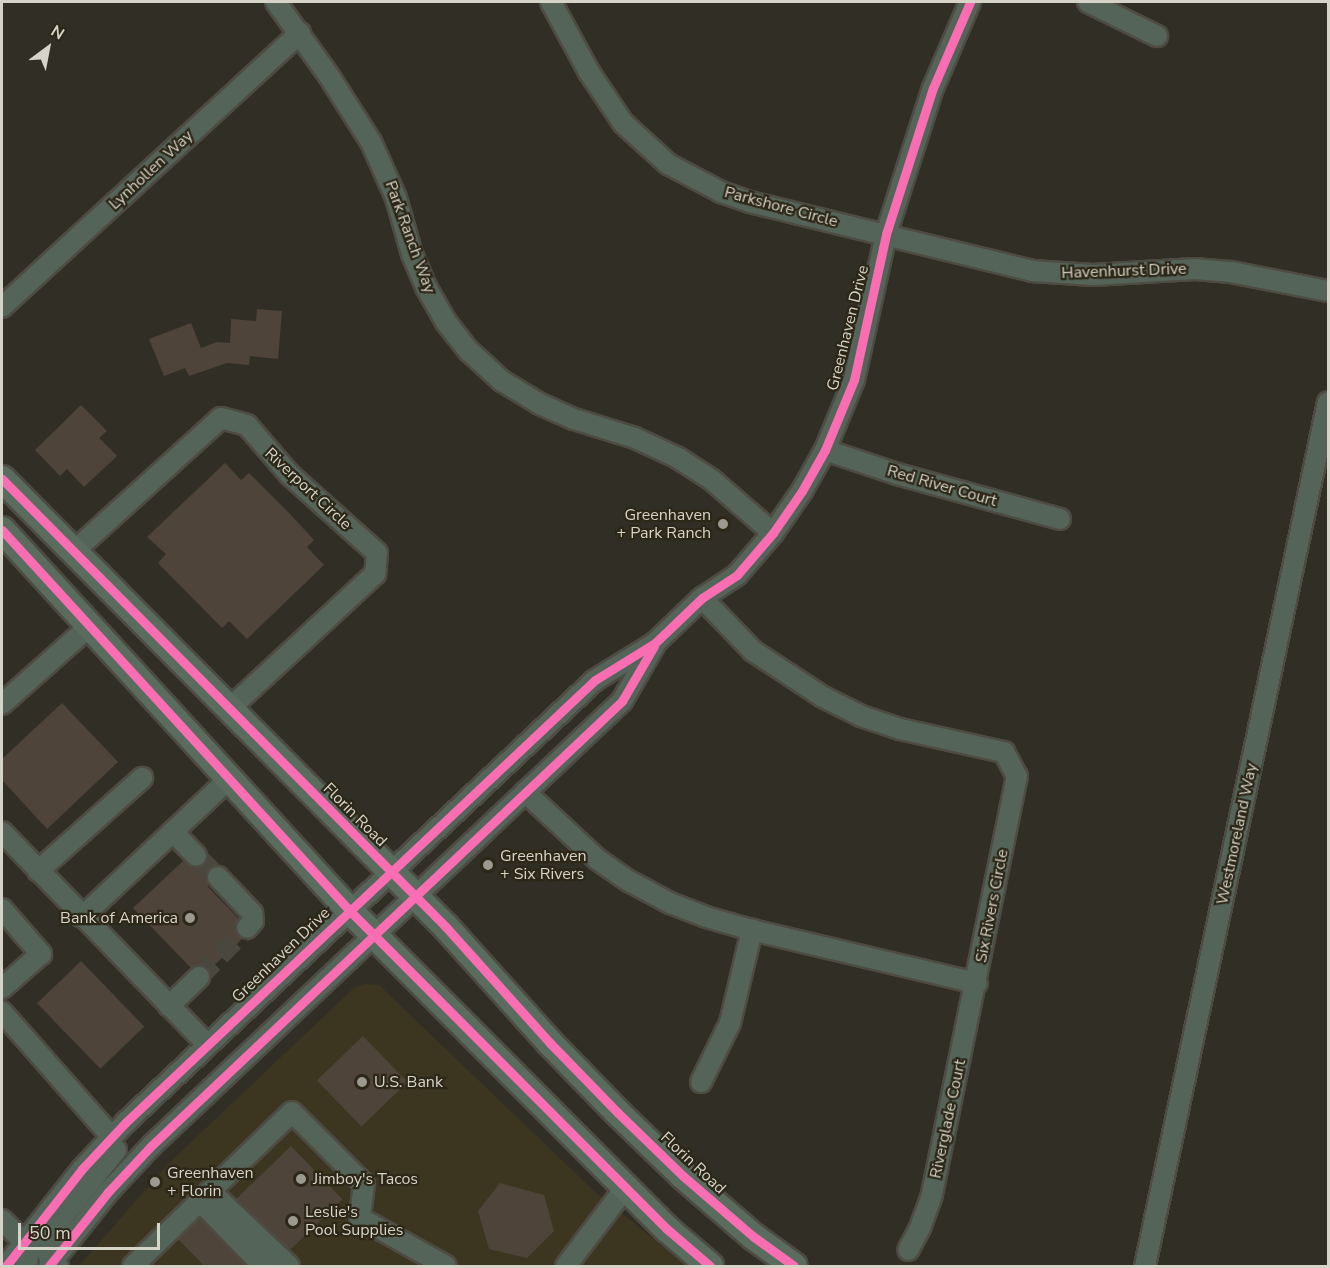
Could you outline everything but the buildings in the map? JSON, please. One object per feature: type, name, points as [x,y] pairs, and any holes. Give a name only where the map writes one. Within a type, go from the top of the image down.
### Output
[{"type":"main road","name":"Florin Road","points":[[2,479],[72,553],[391,872],[550,1043],[683,1176],[754,1237],[794,1266]]},
{"type":"main road","points":[[2,530],[349,910],[667,1229],[710,1266]]},
{"type":"street","name":"Park Ranch Way","points":[[276,2],[300,33],[371,142],[396,198],[412,254],[426,287],[446,322],[469,351],[502,381],[540,405],[574,419],[635,438],[678,458],[712,480],[773,533]]},
{"type":"street","name":"Parkshore Circle","points":[[551,2],[604,98],[637,137],[668,164],[721,192],[750,202],[886,234]]},
{"type":"street","name":"Greenhaven Drive","points":[[6,1266],[82,1169],[142,1107],[319,943],[349,910],[595,680],[655,643],[702,598],[736,574],[773,533],[802,491],[825,450],[854,380],[886,234],[933,88],[970,2]]},
{"type":"street","points":[[1088,2],[1157,36]]},
{"type":"street","name":"Lynhollen Way","points":[[2,307],[300,33]]},
{"type":"street","name":"Havenhurst Drive","points":[[886,234],[1032,271],[1093,274],[1195,268],[1231,272],[1329,291]]},
{"type":"street","name":"Westmoreland Way","points":[[1145,1266],[1329,402]]},
{"type":"street","name":"Riverport Circle","points":[[72,553],[221,418],[246,425],[289,474],[377,553],[375,574],[228,710]]},
{"type":"street","name":"Red River Court","points":[[825,450],[897,474],[1059,519]]},
{"type":"street","name":"Six Rivers Circle","points":[[525,792],[567,834],[629,881],[670,903],[706,917],[753,930],[977,983],[1017,776],[1004,752],[900,729],[861,716],[823,697],[753,651],[702,598]]},
{"type":"street","points":[[2,704],[90,626]]},
{"type":"street","name":"Greenhaven Drive","points":[[53,1265],[108,1191],[151,1146],[622,701],[655,643]]},
{"type":"street","points":[[38,871],[142,778]]},
{"type":"street","points":[[82,918],[228,780]]},
{"type":"street","points":[[2,832],[82,918],[207,1045]]},
{"type":"street","points":[[173,832],[196,856]]},
{"type":"street","points":[[218,878],[252,913],[253,921],[247,928]]},
{"type":"street","points":[[2,909],[41,954],[2,988]]},
{"type":"street","points":[[701,1082],[730,1023],[753,930]]},
{"type":"street","points":[[169,1006],[199,976]]},
{"type":"street","name":"Riverglade Court","points":[[908,1250],[921,1226],[932,1196],[977,983]]},
{"type":"street","points":[[2,1012],[112,1137]]},
{"type":"street","points":[[53,1265],[47,1250],[48,1235],[116,1151],[142,1107]]},
{"type":"street","points":[[133,1266],[292,1112],[364,1184],[360,1218],[446,1266]]},
{"type":"street","points":[[566,1266],[626,1187]]},
{"type":"street","points":[[205,1196],[263,1266]]},
{"type":"street","points":[[205,1196],[289,1266]]},
{"type":"street","points":[[2,1220],[29,1247],[27,1266]]},
{"type":"shaded area","points":[[364,984],[379,985],[593,1190],[687,1266],[79,1266],[169,1163],[354,988]]},
{"type":"tunnel","points":[[196,856],[218,877]]},
{"type":"tunnel","points":[[199,977],[247,928]]},
{"type":"cycle path","points":[[6,1266],[82,1169],[126,1122],[595,680],[655,643],[702,598],[737,575],[773,533],[802,491],[825,450],[854,380],[886,234],[933,88],[970,2]]},
{"type":"cycle path","points":[[2,479],[446,927],[550,1043],[617,1112],[683,1176],[754,1237],[794,1266]]},
{"type":"cycle path","points":[[2,530],[349,910],[667,1229],[710,1266]]},
{"type":"cycle path","points":[[49,1266],[108,1192],[151,1146],[622,701],[654,646]]},
{"type":"place","name":"Greenhaven + Park Ranch","points":[[723,524]]},
{"type":"place","name":"Greenhaven + Six Rivers","points":[[488,865]]},
{"type":"place","name":"Bank of America","points":[[190,918]]},
{"type":"place","name":"U.S. Bank","points":[[362,1082]]},
{"type":"place","name":"Jimboy's Tacos","points":[[301,1179]]},
{"type":"place","name":"Greenhaven + Florin","points":[[155,1182]]},
{"type":"place","name":"Leslie's Pool Supplies","points":[[293,1221]]}]
